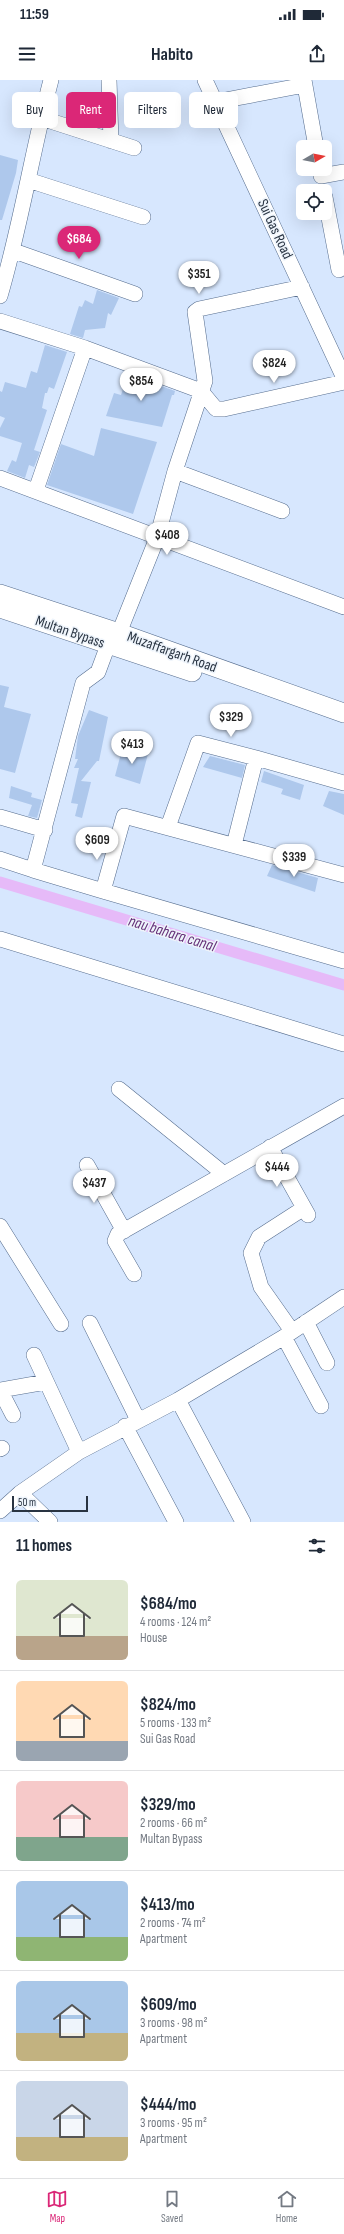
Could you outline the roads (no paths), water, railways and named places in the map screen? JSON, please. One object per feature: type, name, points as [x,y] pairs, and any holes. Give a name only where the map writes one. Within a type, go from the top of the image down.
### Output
[{"type":"main road","name":"Muzaffargarh Road","points":[[0,594],[113,639],[344,713]]},
{"type":"main road","name":"Multan Bypass","points":[[0,608],[113,639],[215,680],[344,726]]},
{"type":"street","points":[[48,92],[51,80]]},
{"type":"street","points":[[109,80],[111,141]]},
{"type":"street","name":"Sui Gas Road","points":[[205,80],[210,92]]},
{"type":"street","points":[[238,97],[305,82],[315,140]]},
{"type":"street","points":[[58,124],[134,148]]},
{"type":"street","points":[[0,296],[14,251],[39,128]]},
{"type":"street","name":"Sui Gas Road","points":[[227,128],[344,378]]},
{"type":"street","points":[[322,179],[344,172]]},
{"type":"street","points":[[28,180],[143,217]]},
{"type":"street","points":[[330,220],[339,270]]},
{"type":"street","points":[[14,251],[134,294]]},
{"type":"street","points":[[33,870],[45,830],[83,683],[98,672],[157,538],[175,471],[205,381],[195,312],[199,309],[302,287]]},
{"type":"street","points":[[0,321],[85,348],[201,391],[216,409],[224,409],[344,382]]},
{"type":"street","points":[[36,490],[85,348]]},
{"type":"street","points":[[175,471],[282,511]]},
{"type":"street","points":[[0,478],[36,490],[157,538],[344,607]]},
{"type":"street","points":[[168,827],[198,743],[344,783]]},
{"type":"street","points":[[234,845],[256,758]]},
{"type":"street","points":[[102,892],[124,816],[344,875]]},
{"type":"street","points":[[0,817],[45,830]]},
{"type":"street","points":[[0,859],[102,892],[344,961]]},
{"type":"street","points":[[0,939],[344,1044]]},
{"type":"street","points":[[119,1089],[224,1174]]},
{"type":"street","points":[[134,1274],[115,1240],[118,1234],[344,1106]]},
{"type":"street","points":[[270,1147],[306,1211],[259,1237],[251,1253],[261,1286],[288,1334],[321,1406]]},
{"type":"street","points":[[87,1164],[124,1231]]},
{"type":"street","points":[[0,1226],[61,1324]]},
{"type":"street","points":[[0,1511],[20,1493],[79,1452],[178,1400],[288,1334],[344,1297]]},
{"type":"street","points":[[306,1322],[327,1363]]},
{"type":"street","points":[[90,1323],[174,1522]]},
{"type":"street","points":[[34,1356],[79,1452]]},
{"type":"street","points":[[13,1415],[0,1390],[46,1382]]},
{"type":"street","points":[[178,1400],[243,1522]]},
{"type":"street","points":[[20,1493],[47,1520]]},
{"type":"waterway","name":"nau bahara canal","points":[[0,882],[344,985]]}]
